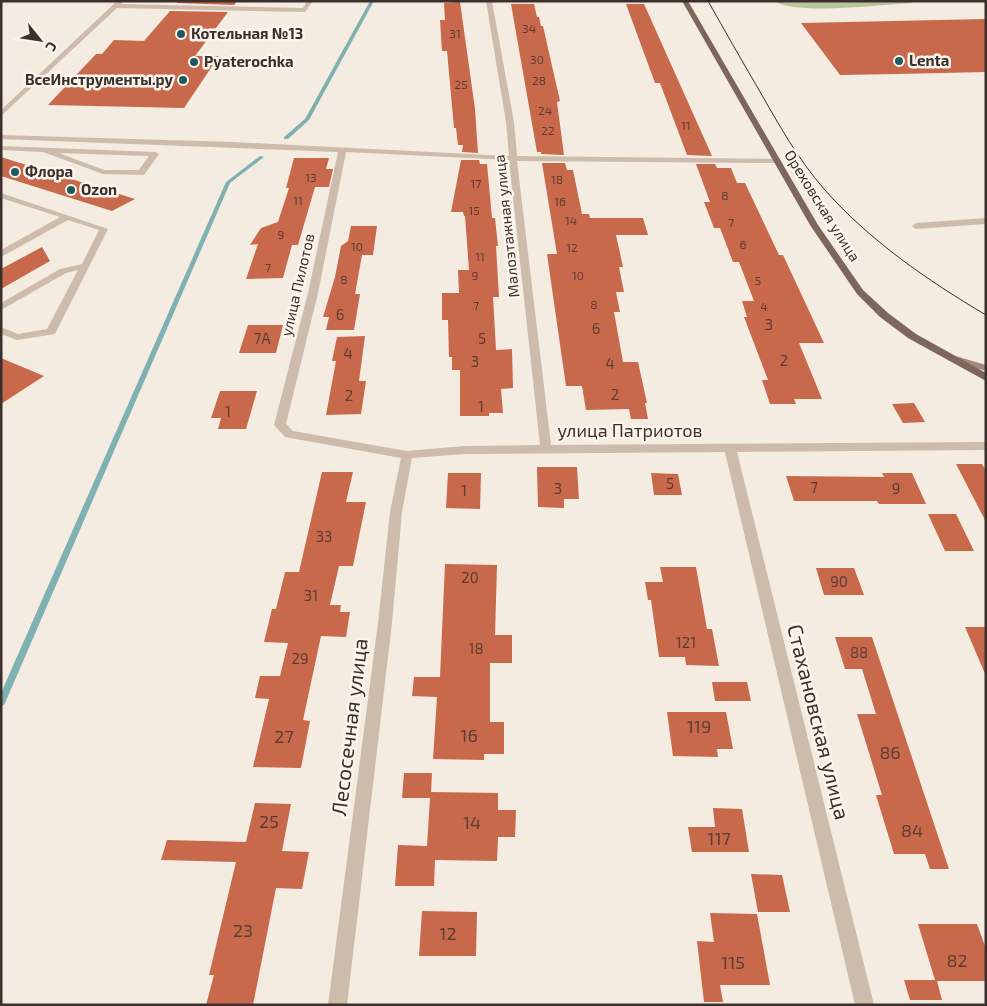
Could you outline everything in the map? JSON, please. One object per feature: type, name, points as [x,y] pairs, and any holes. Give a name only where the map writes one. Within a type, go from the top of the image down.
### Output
[{"type":"main road","name":"Ореховская улица","points":[[685,1],[814,225],[860,292],[884,315],[912,336],[986,378]]},
{"type":"main road","points":[[945,356],[986,368]]},
{"type":"street","points":[[258,9],[263,1]]},
{"type":"street","points":[[1,114],[118,3],[305,10],[310,1]]},
{"type":"street","name":"Малоэтажная улица","points":[[489,1],[510,122],[546,449]]},
{"type":"street","points":[[1,137],[233,144],[513,159],[776,161]]},
{"type":"street","points":[[1,148],[155,154],[141,173],[103,172],[45,150]]},
{"type":"street","name":"улица Пилотов","points":[[280,425],[313,293],[342,150]]},
{"type":"street","points":[[1,195],[104,229],[51,332],[17,337],[1,330]]},
{"type":"street","points":[[1,254],[67,217]]},
{"type":"street","points":[[916,226],[986,221]]},
{"type":"street","points":[[972,223],[986,227]]},
{"type":"street","points":[[1,307],[63,271],[87,265]]},
{"type":"street","name":"улица Патриотов","points":[[280,425],[290,434],[407,455],[464,450],[986,446]]},
{"type":"street","name":"Стахановская улица","points":[[730,449],[865,1005]]},
{"type":"street","name":"Лесосечная улица","points":[[337,1005],[396,512],[407,455]]},
{"type":"green space","points":[[775,1],[910,1],[913,3],[862,7],[800,8]]},
{"type":"building","points":[[178,1],[237,1],[234,5],[177,3]]},
{"type":"building","points":[[460,2],[475,109],[478,153],[462,152],[463,145],[458,145],[456,128],[454,128],[447,51],[442,51],[440,20],[445,20],[444,3]]},
{"type":"building","points":[[511,4],[534,4],[537,17],[539,17],[541,26],[543,26],[560,101],[557,102],[564,155],[541,154],[541,152],[537,152]]},
{"type":"building","points":[[626,4],[644,4],[712,156],[687,155],[660,83],[655,83]]},
{"type":"building","points":[[170,11],[228,12],[195,56],[219,56],[184,108],[48,105],[96,54],[102,54],[114,40],[144,41]]},
{"type":"building","points":[[986,19],[986,72],[897,74],[840,75],[801,23]]},
{"type":"building","points":[[1,157],[135,199],[112,211],[1,176]]},
{"type":"building","points":[[294,158],[329,158],[326,169],[333,169],[329,187],[315,187],[298,245],[292,245],[283,278],[246,279],[258,244],[250,245],[261,228],[278,222],[289,188],[286,188]]},
{"type":"building","points":[[461,160],[479,160],[480,164],[487,164],[492,218],[495,218],[498,246],[496,246],[499,297],[493,297],[496,350],[512,349],[513,388],[501,389],[503,413],[489,413],[489,416],[460,416],[460,370],[452,370],[452,357],[449,357],[448,320],[442,320],[442,293],[459,293],[458,270],[469,270],[465,216],[463,212],[451,212]]},
{"type":"building","points":[[542,163],[565,163],[567,170],[573,170],[582,214],[589,214],[590,218],[643,218],[648,235],[616,235],[623,267],[619,267],[624,292],[616,292],[620,312],[614,312],[623,362],[638,362],[647,403],[645,403],[648,419],[631,419],[629,409],[586,410],[582,386],[566,386],[547,254],[557,254]]},
{"type":"building","points":[[696,164],[715,164],[717,168],[731,168],[737,183],[745,183],[779,255],[783,255],[824,343],[799,343],[822,399],[794,399],[796,404],[770,404],[762,380],[768,380],[744,317],[747,317],[742,301],[754,301],[739,262],[733,262],[720,228],[714,228],[704,202],[710,202]]},
{"type":"building","points":[[351,226],[377,226],[373,255],[362,255],[355,294],[360,294],[354,330],[326,330],[329,317],[323,317],[335,277],[341,246],[348,241]]},
{"type":"building","points":[[42,247],[50,261],[1,289],[1,269]]},
{"type":"building","points":[[248,325],[283,325],[276,353],[239,353]]},
{"type":"building","points":[[365,336],[359,381],[366,381],[361,414],[326,415],[336,361],[332,361],[337,337]]},
{"type":"building","points":[[1,358],[44,376],[1,404]]},
{"type":"building","points":[[220,391],[257,391],[246,429],[218,429],[221,418],[211,418]]},
{"type":"building","points":[[914,403],[925,422],[903,423],[892,404]]},
{"type":"building","points":[[956,464],[982,464],[986,471],[986,522]]},
{"type":"building","points":[[537,467],[577,467],[579,499],[564,499],[564,508],[538,507]]},
{"type":"building","points":[[322,472],[353,472],[346,502],[366,502],[353,566],[339,566],[330,605],[341,605],[340,612],[350,612],[346,637],[321,636],[303,720],[310,721],[301,768],[253,767],[269,699],[255,698],[260,676],[280,676],[288,643],[264,642],[272,609],[276,609],[285,572],[299,572]]},
{"type":"building","points":[[448,473],[481,473],[480,509],[446,508]]},
{"type":"building","points":[[651,473],[678,474],[682,495],[654,495]]},
{"type":"building","points":[[882,473],[912,473],[926,504],[879,504],[877,501],[794,501],[786,476],[884,477]]},
{"type":"building","points":[[928,514],[956,514],[974,551],[945,551]]},
{"type":"building","points":[[445,564],[497,565],[495,635],[512,635],[512,663],[490,663],[490,722],[504,722],[504,754],[484,754],[484,760],[433,759],[437,697],[412,696],[414,677],[440,677]]},
{"type":"building","points":[[660,567],[696,567],[707,629],[712,629],[719,666],[686,665],[685,657],[659,657],[651,600],[648,600],[645,582],[663,582]]},
{"type":"building","points":[[816,568],[854,568],[864,595],[824,595]]},
{"type":"building","points":[[965,627],[986,627],[986,676]]},
{"type":"building","points":[[835,637],[872,637],[949,869],[930,869],[925,854],[894,854],[876,795],[882,795],[857,714],[876,714],[862,669],[845,669]]},
{"type":"building","points":[[712,682],[747,682],[751,701],[715,701]]},
{"type":"building","points":[[667,712],[726,712],[733,749],[717,749],[718,757],[673,756]]},
{"type":"building","points":[[404,773],[432,773],[431,792],[498,793],[498,810],[516,810],[515,837],[498,837],[497,861],[435,860],[434,886],[395,886],[398,845],[427,846],[430,798],[402,798]]},
{"type":"building","points":[[255,803],[291,804],[282,851],[309,852],[302,889],[276,888],[253,1005],[206,1005],[214,975],[209,975],[236,862],[161,860],[167,840],[246,842]]},
{"type":"building","points":[[713,808],[742,809],[749,852],[692,852],[688,827],[715,827]]},
{"type":"building","points":[[751,874],[782,875],[790,912],[758,912]]},
{"type":"building","points":[[422,911],[477,912],[476,956],[419,956]]},
{"type":"building","points":[[710,913],[757,914],[770,985],[720,985],[723,1002],[704,1002],[697,941],[714,942]]},
{"type":"building","points":[[918,924],[977,924],[986,949],[986,981],[937,981],[942,1000],[910,1000],[904,980],[935,980]]},
{"type":"waterway","points":[[286,138],[307,120],[372,1]]},
{"type":"waterway","points":[[1,703],[228,182],[262,157]]},
{"type":"tram line","points":[[708,1],[789,141],[824,189],[860,226],[900,258],[942,288],[986,315]]},
{"type":"place","name":"Котельная №13","points":[[181,34]]},
{"type":"place","name":"Lenta","points":[[899,61]]},
{"type":"place","name":"Pyaterochka","points":[[194,62]]},
{"type":"place","name":"ВсеИнструменты.ру","points":[[183,80]]},
{"type":"place","name":"Флора","points":[[15,172]]},
{"type":"place","name":"Ozon","points":[[71,190]]}]
